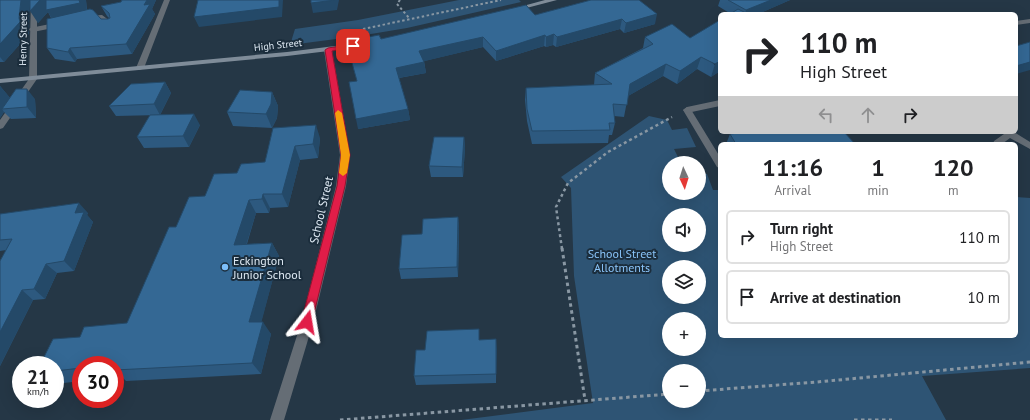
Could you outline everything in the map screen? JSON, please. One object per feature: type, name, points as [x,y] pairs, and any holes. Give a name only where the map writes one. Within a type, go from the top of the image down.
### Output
[{"type":"main road","points":[[509,11],[554,0]]},
{"type":"main road","name":"High Street","points":[[0,81],[328,50],[370,43]]},
{"type":"street","name":"Henry Street","points":[[33,79],[34,0]]},
{"type":"street","points":[[140,68],[167,0]]},
{"type":"street","points":[[33,30],[96,16],[102,17],[111,26]]},
{"type":"street","points":[[1018,23],[1030,21]]},
{"type":"street","name":"School Street","points":[[277,420],[307,322],[341,186],[345,155],[328,50]]},
{"type":"street","points":[[0,126],[33,79]]},
{"type":"street","points":[[718,103],[687,110],[718,162]]},
{"type":"street","points":[[998,142],[1007,134]]},
{"type":"street","points":[[1010,134],[1030,146]]},
{"type":"path","points":[[400,0],[398,4],[410,19]]},
{"type":"path","points":[[358,31],[504,0]]},
{"type":"path","points":[[585,400],[556,207],[568,183],[608,152],[687,110]]},
{"type":"path","points":[[706,390],[833,381],[1030,362]]},
{"type":"path","points":[[340,420],[662,394]]},
{"type":"path","points":[[854,420],[892,420]]},
{"type":"green space","points":[[459,0],[519,0],[521,2],[407,28],[290,45],[295,29],[358,20]]},
{"type":"green space","name":"School Street Allotments","points":[[649,116],[667,120],[672,130],[687,128],[696,147],[674,149],[678,156],[662,156],[662,200],[706,200],[706,174],[713,190],[718,190],[718,338],[1018,338],[1018,197],[1030,198],[1030,368],[922,376],[946,420],[461,420],[593,403],[574,276],[571,188],[561,177]]},
{"type":"building","points":[[0,0],[21,0],[20,22],[0,44]]},
{"type":"building","points":[[30,0],[40,0],[30,11]]},
{"type":"building","points":[[46,0],[79,0],[80,3],[46,10]]},
{"type":"building","points":[[122,0],[147,0],[144,5],[150,4],[126,44],[70,48],[68,52],[47,48],[47,19],[90,9],[93,10],[101,19],[108,19],[110,18],[109,13],[101,6],[121,2]]},
{"type":"building","points":[[198,0],[279,0],[279,7],[194,17]]},
{"type":"building","points":[[311,0],[335,0],[311,3]]},
{"type":"building","points":[[591,0],[639,0],[657,14],[626,23],[622,19],[557,37],[554,34],[546,37],[545,35],[496,51],[483,37],[419,51],[424,62],[396,68],[408,109],[356,119],[349,82],[357,81],[346,41],[379,35],[381,39],[526,5],[535,15]]},
{"type":"building","points":[[728,0],[771,0],[746,10]]},
{"type":"building","points":[[738,9],[744,12],[733,12]]},
{"type":"building","points":[[718,21],[718,62],[715,64],[701,57],[680,71],[666,64],[630,84],[627,105],[613,104],[615,123],[609,123],[610,130],[532,131],[527,109],[526,88],[612,84],[595,73],[653,44],[645,37],[672,24],[690,38]]},
{"type":"building","points":[[1030,42],[1030,62],[1018,65],[1018,45]]},
{"type":"building","points":[[165,82],[154,104],[109,106],[131,84]]},
{"type":"building","points":[[16,89],[27,89],[27,107],[2,109]]},
{"type":"building","points":[[240,90],[272,92],[271,104],[266,114],[227,112]]},
{"type":"building","points":[[194,114],[183,136],[137,137],[150,115]]},
{"type":"building","name":"Eckington Junior School","points":[[316,125],[313,144],[295,146],[282,194],[263,194],[262,199],[249,200],[234,245],[272,243],[249,322],[263,322],[252,363],[124,370],[124,356],[72,356],[72,369],[64,370],[64,356],[44,356],[53,339],[80,337],[84,327],[127,323],[169,227],[176,227],[189,197],[205,196],[214,174],[237,173],[241,164],[265,162],[273,128]]},
{"type":"building","points":[[730,134],[846,134],[853,142],[735,142]]},
{"type":"building","points":[[434,137],[464,137],[462,167],[429,166]]},
{"type":"building","points":[[79,203],[75,213],[84,212],[64,261],[46,264],[34,289],[22,290],[0,332],[0,261],[12,239],[0,240],[0,214]]},
{"type":"building","points":[[458,217],[457,267],[399,269],[402,235],[422,234],[423,219]]},
{"type":"building","points":[[479,329],[479,340],[496,339],[496,374],[414,376],[416,350],[425,350],[427,331]]},
{"type":"slow traffic","points":[[338,113],[345,155],[343,173]]},
{"type":"place","name":"Eckington Junior School","points":[[225,267]]},
{"type":"route","points":[[307,322],[341,186],[345,155],[328,50],[353,46]]}]
